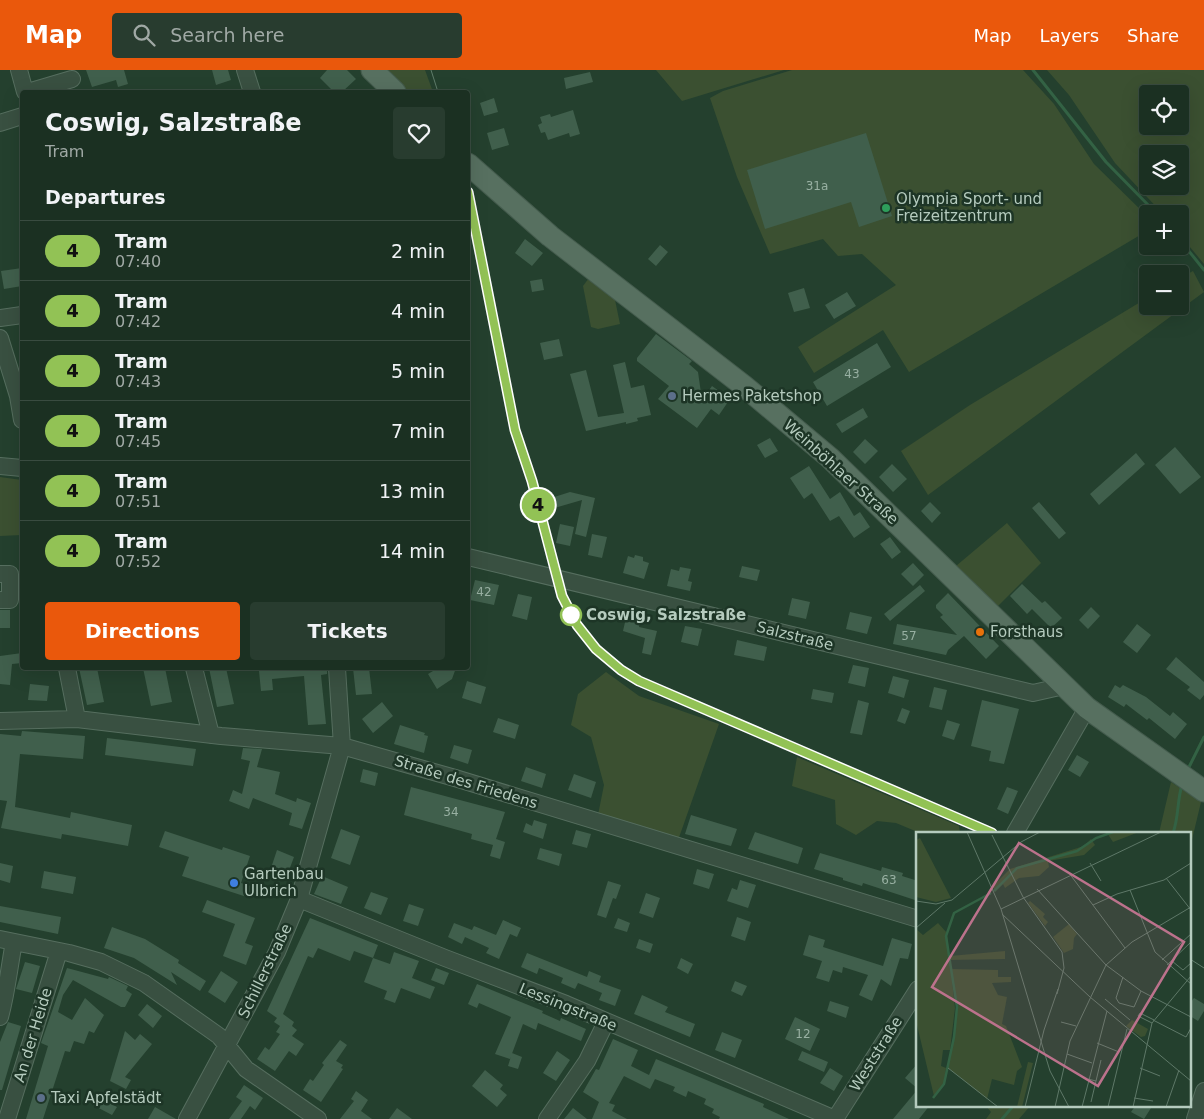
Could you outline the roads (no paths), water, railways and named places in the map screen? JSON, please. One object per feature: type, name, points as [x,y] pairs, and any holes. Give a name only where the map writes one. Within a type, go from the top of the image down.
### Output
[{"type":"main road","points":[[372,70],[392,90]]},
{"type":"main road","name":"Weinböhlaer Straße","points":[[470,166],[544,231],[744,386],[830,458],[1087,708],[1191,781]]},
{"type":"street","points":[[18,70],[26,90]]},
{"type":"street","points":[[245,70],[251,90]]},
{"type":"street","points":[[35,90],[72,81]]},
{"type":"street","points":[[0,123],[20,117]]},
{"type":"street","points":[[0,318],[20,315]]},
{"type":"street","points":[[0,338],[20,408]]},
{"type":"street","points":[[0,466],[20,468]]},
{"type":"street","name":"Salzstraße","points":[[470,557],[1033,693],[1064,686]]},
{"type":"street","points":[[0,574],[10,574],[10,600],[0,600]]},
{"type":"street","points":[[67,670],[77,719]]},
{"type":"street","points":[[195,670],[211,735]]},
{"type":"street","name":"Schillerstraße","points":[[188,1119],[277,952],[299,899],[342,746],[337,670]]},
{"type":"street","points":[[1016,832],[1087,708]]},
{"type":"street","name":"Straße des Friedens","points":[[0,721],[77,719],[211,735],[342,746],[455,778],[916,918]]},
{"type":"street","name":"Lessingstraße","points":[[299,899],[606,1022],[835,1119]]},
{"type":"street","points":[[0,1017],[8,989],[3,980],[7,940],[59,950],[101,962],[138,979],[219,1036],[246,1069],[318,1119]]},
{"type":"street","name":"An der Heide","points":[[7,1119],[59,950]]},
{"type":"street","name":"Weststraße","points":[[835,1119],[916,992]]},
{"type":"street","points":[[548,1119],[581,1072],[606,1022]]},
{"type":"street","points":[[1196,1119],[1204,1091]]},
{"type":"waterway","points":[[1033,70],[1106,162],[1148,205]]},
{"type":"waterway","points":[[1189,251],[1204,270]]},
{"type":"waterway","points":[[1188,769],[1204,737]]},
{"type":"waterway","points":[[1173,832],[1182,785]]},
{"type":"waterway","points":[[1002,1119],[1013,1106]]},
{"type":"tram line","points":[[431,70],[437,90]]},
{"type":"tram line","name":"4","points":[[470,201],[506,394],[515,430],[532,481],[562,596],[568,610],[587,639],[605,658],[639,681],[990,832]]},
{"type":"tram line","points":[[470,202],[516,437]]},
{"type":"tram line","points":[[515,430],[532,481],[562,594],[573,617],[589,640],[610,661],[639,681],[990,832]]},
{"type":"tram line","points":[[1192,960],[1204,968]]},
{"type":"place","name":"Olympia Sport- und Freizeitzentrum","points":[[886,208]]},
{"type":"place","name":"Hermes Paketshop","points":[[672,396]]},
{"type":"place","name":"Coswig, Salzstraße","points":[[571,615]]},
{"type":"place","name":"Forsthaus","points":[[980,632]]},
{"type":"place","name":"Gartenbau Ulbrich","points":[[234,883]]},
{"type":"place","name":"Taxi Apfelstädt","points":[[41,1098]]}]
